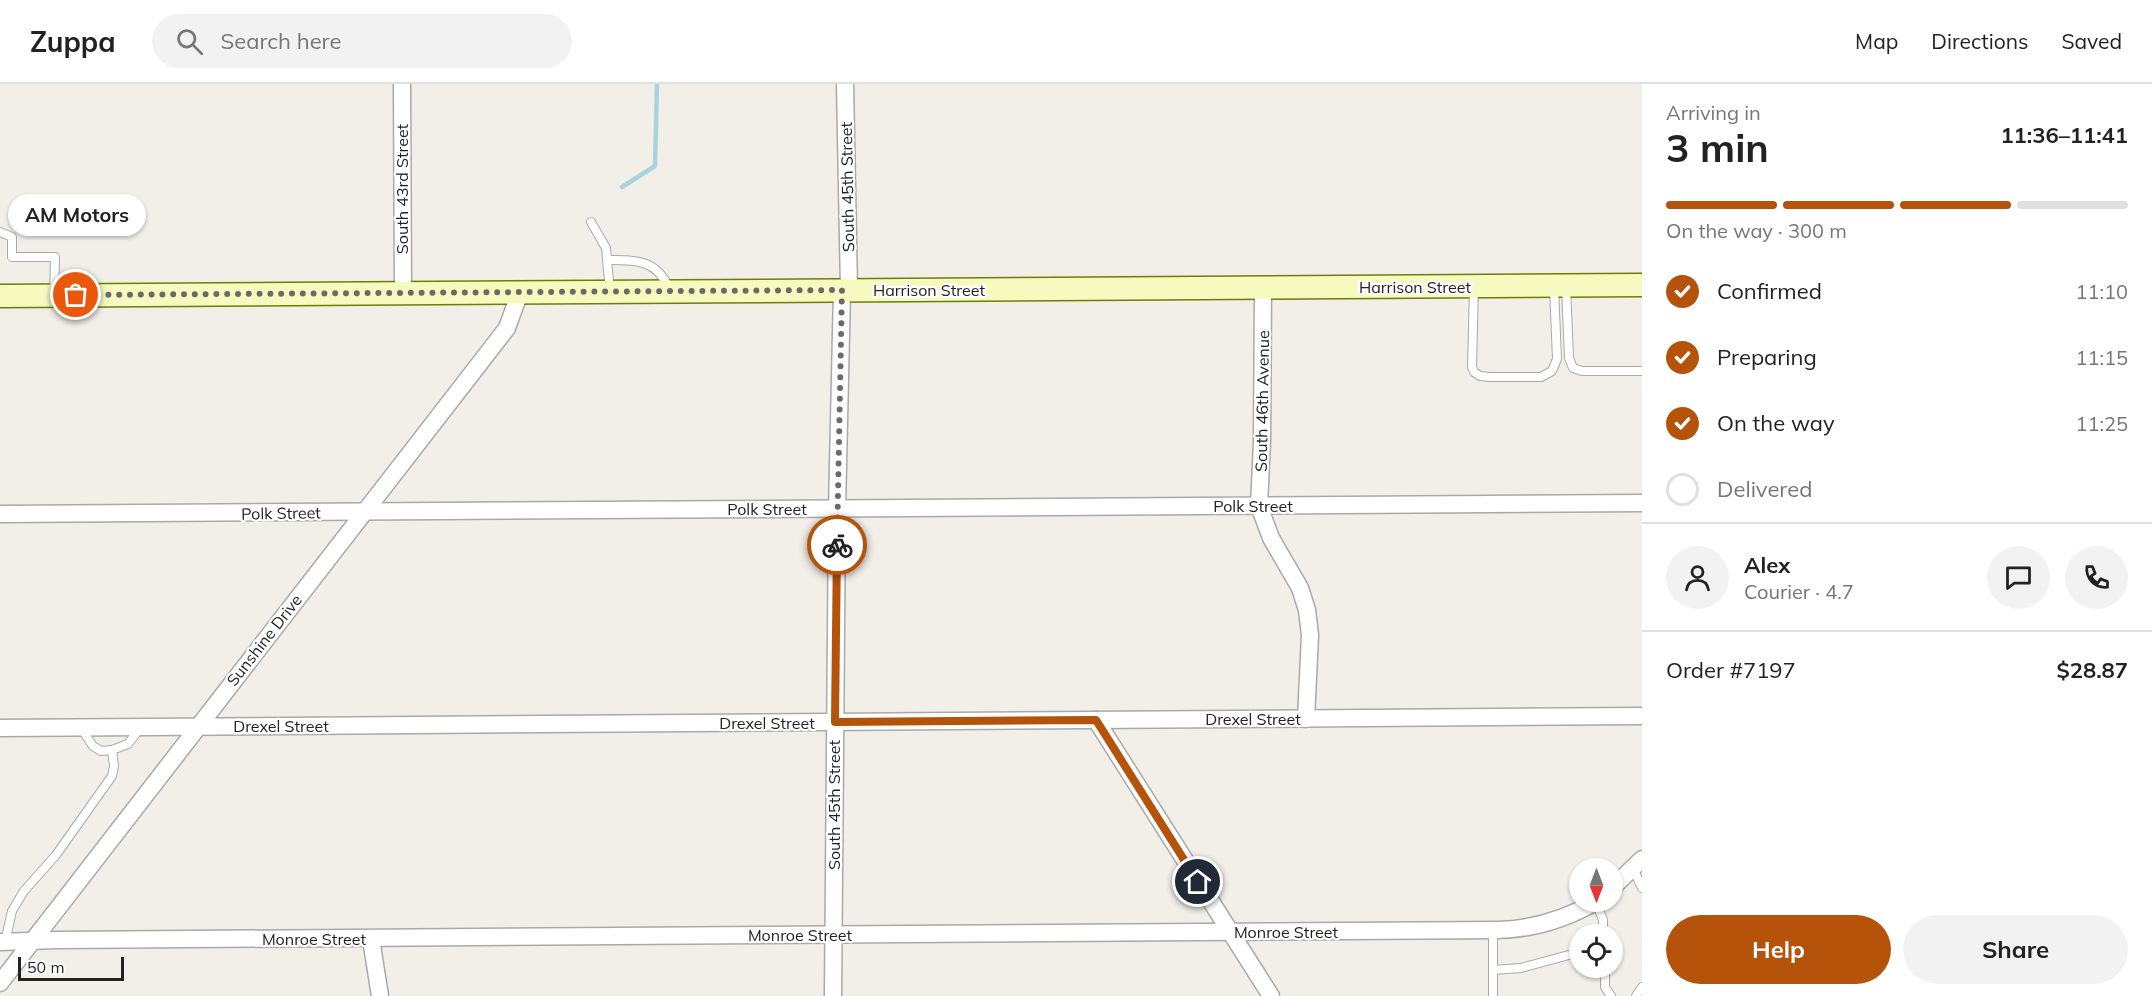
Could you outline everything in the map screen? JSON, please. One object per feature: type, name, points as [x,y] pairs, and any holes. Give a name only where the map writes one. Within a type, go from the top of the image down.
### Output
[{"type":"main road","name":"Harrison Street","points":[[0,296],[1642,285]]},
{"type":"street","name":"South 43rd Street","points":[[402,84],[403,293]]},
{"type":"street","name":"South 45th Street","points":[[833,996],[837,509],[846,290],[846,84]]},
{"type":"street","name":"South 46th Avenue","points":[[1263,288],[1262,441],[1259,506],[1271,538],[1300,588],[1307,610],[1310,635],[1306,719]]},
{"type":"street","name":"Sunshine Drive","points":[[0,983],[507,328],[520,292]]},
{"type":"street","name":"Polk Street","points":[[0,514],[1642,503]]},
{"type":"street","name":"Drexel Street","points":[[0,728],[1642,716]]},
{"type":"street","points":[[1096,720],[1271,996]]},
{"type":"street","points":[[1623,877],[1637,864]]},
{"type":"street","name":"Monroe Street","points":[[3,942],[1492,930],[1518,929],[1552,923],[1575,912]]},
{"type":"street","points":[[370,939],[380,996]]},
{"type":"lane","points":[[591,222],[606,248],[610,292]]},
{"type":"lane","points":[[0,232],[12,237],[12,257],[55,257],[54,296]]},
{"type":"lane","points":[[608,261],[642,261],[660,273],[670,291]]},
{"type":"lane","points":[[1474,286],[1473,367],[1474,372],[1480,376],[1490,377],[1541,377],[1552,371],[1557,359],[1560,286]]},
{"type":"lane","points":[[1560,286],[1569,358],[1573,368],[1582,371],[1642,371]]},
{"type":"lane","points":[[81,728],[93,746],[101,751],[128,744],[141,727]]},
{"type":"lane","points":[[3,942],[12,911],[24,891],[56,855],[112,776],[114,766],[112,750]]},
{"type":"lane","points":[[1637,864],[1642,888]]},
{"type":"lane","points":[[1492,930],[1493,996]]},
{"type":"lane","points":[[1492,970],[1521,968],[1569,955]]},
{"type":"lane","points":[[1605,978],[1605,987],[1611,996]]},
{"type":"lane","points":[[1636,996],[1642,987]]},
{"type":"waterway","points":[[622,187],[655,166],[657,84]]},
{"type":"way so far","points":[[76,295],[842,290],[837,545]]},
{"type":"place","name":"AM Motors","points":[[76,295]]},
{"type":"route","points":[[837,545],[835,722],[1096,720],[1198,882]]}]
